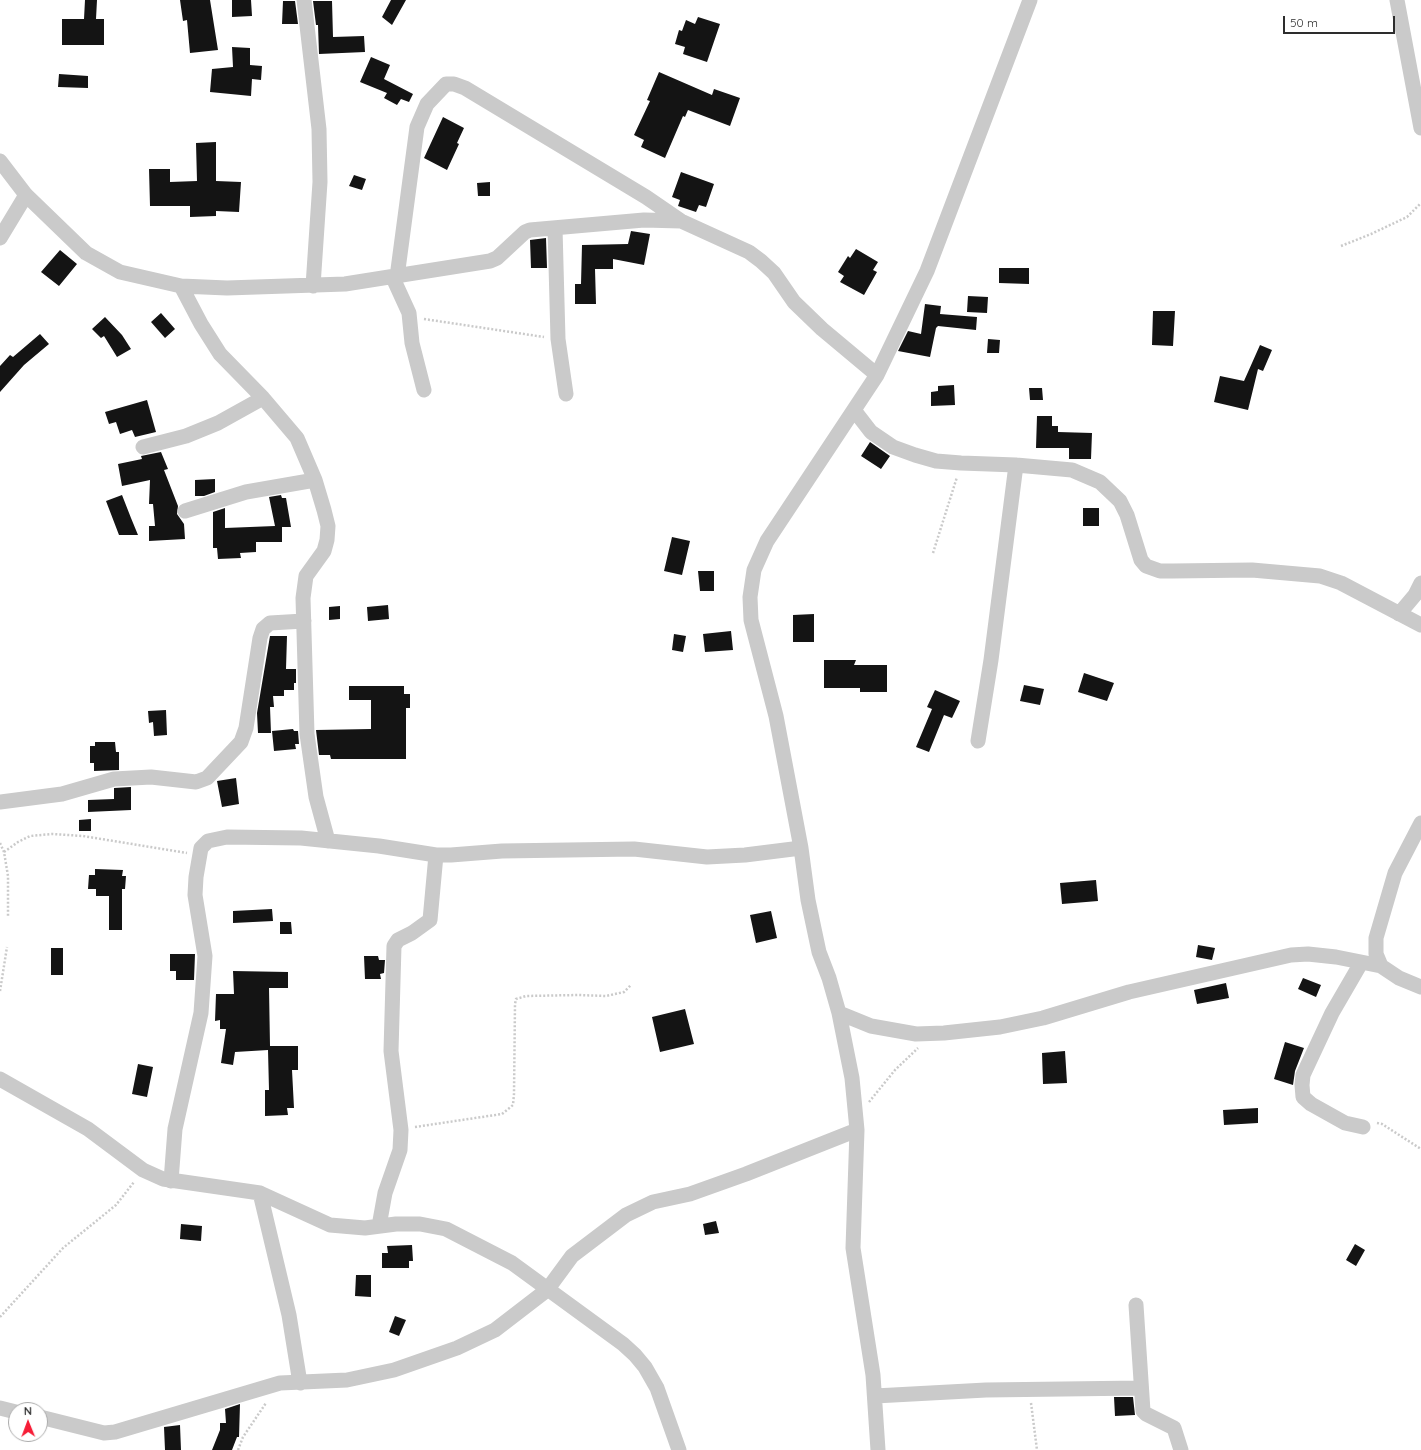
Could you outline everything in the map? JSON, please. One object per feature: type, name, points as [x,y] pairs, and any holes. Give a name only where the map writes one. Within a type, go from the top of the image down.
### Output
[{"type":"street","points":[[304,0],[319,129],[320,167],[313,286]]},
{"type":"street","points":[[878,1450],[875,1396],[854,1248],[857,1123],[852,1078],[829,978],[819,952],[808,900],[801,848],[776,716],[751,620],[750,597],[754,570],[767,541],[877,375],[927,271],[1030,0]]},
{"type":"street","points":[[1397,0],[1421,128]]},
{"type":"street","points":[[424,390],[412,343],[409,313],[395,277],[417,127],[427,104],[446,84],[454,84],[465,88],[646,197],[681,221],[749,252],[774,273],[794,302],[822,329],[877,375]]},
{"type":"street","points":[[0,161],[26,195],[86,253],[120,272],[181,286],[227,288],[345,284],[490,261],[497,258],[525,232],[530,230],[644,220],[681,221]]},
{"type":"street","points":[[0,238],[26,195]]},
{"type":"street","points":[[555,228],[558,339],[566,394]]},
{"type":"street","points":[[181,286],[201,324],[220,354],[263,398],[297,438],[315,480],[328,526],[327,540],[324,551],[306,576],[303,588],[307,734],[316,797],[328,841]]},
{"type":"street","points":[[143,447],[186,436],[218,423],[263,398]]},
{"type":"street","points":[[854,410],[871,432],[893,447],[936,461],[961,464],[1016,465],[1072,470],[1100,482],[1120,501],[1127,515],[1139,556],[1146,566],[1166,571],[1252,570],[1320,576],[1341,583],[1421,625]]},
{"type":"street","points":[[978,741],[991,660],[1016,465]]},
{"type":"street","points":[[185,511],[246,492],[315,480]]},
{"type":"street","points":[[1399,614],[1415,595],[1421,583]]},
{"type":"street","points":[[0,802],[62,794],[114,779],[151,777],[196,782],[207,778],[241,742],[246,728],[260,638],[263,629],[270,624],[304,621]]},
{"type":"street","points":[[1381,966],[1376,954],[1376,938],[1395,873],[1421,823]]},
{"type":"street","points":[[171,1181],[175,1129],[201,1013],[205,956],[195,895],[199,854],[201,848],[208,840],[227,837],[300,838],[436,855],[502,851],[634,849],[708,857],[745,855],[801,848]]},
{"type":"street","points":[[379,1226],[385,1193],[400,1150],[401,1130],[391,1051],[394,946],[398,940],[412,933],[430,920],[436,855]]},
{"type":"street","points":[[838,1013],[871,1026],[916,1034],[1000,1027],[1043,1018],[1129,992],[1291,955],[1308,954],[1381,966],[1399,978],[1421,987]]},
{"type":"street","points":[[1361,963],[1332,1013],[1303,1075],[1302,1085],[1303,1096],[1311,1104],[1345,1123],[1363,1127]]},
{"type":"street","points":[[0,1079],[88,1129],[143,1170],[171,1181],[236,1188],[260,1193],[330,1225],[360,1228],[420,1224],[446,1229],[512,1263],[623,1344],[635,1355],[645,1367],[657,1388],[678,1450]]},
{"type":"street","points":[[48,1419],[104,1433],[115,1432],[280,1383],[347,1380],[394,1370],[457,1348],[495,1330],[547,1290],[572,1256],[626,1215],[653,1202],[690,1194],[739,1176],[857,1123]]},
{"type":"street","points":[[260,1193],[289,1315],[300,1383]]},
{"type":"street","points":[[1136,1305],[1140,1342],[1143,1411],[1174,1428],[1181,1450]]},
{"type":"street","points":[[875,1396],[1030,1390],[1141,1388]]},
{"type":"path","points":[[1341,246],[1407,217],[1421,203]]},
{"type":"path","points":[[409,313],[423,319],[558,339]]},
{"type":"path","points":[[933,553],[961,464]]},
{"type":"path","points":[[4,852],[30,836],[52,834],[83,836],[199,854]]},
{"type":"path","points":[[0,843],[4,852],[8,876],[8,916]]},
{"type":"path","points":[[0,991],[6,947]]},
{"type":"path","points":[[401,1130],[502,1114],[513,1105],[514,1004],[516,999],[526,996],[606,996],[624,992],[631,985]]},
{"type":"path","points":[[857,1123],[895,1070],[924,1045]]},
{"type":"path","points":[[1363,1127],[1382,1124],[1421,1149]]},
{"type":"path","points":[[0,1317],[63,1248],[116,1205],[143,1170]]},
{"type":"path","points":[[238,1450],[243,1437],[280,1383]]},
{"type":"path","points":[[1030,1390],[1036,1450]]},
{"type":"building","points":[[85,0],[97,0],[96,19],[104,19],[104,45],[62,45],[62,19],[84,19]]},
{"type":"building","points":[[180,0],[210,0],[218,50],[190,53],[187,20],[183,21]]},
{"type":"building","points":[[232,0],[251,0],[252,16],[232,17]]},
{"type":"building","points":[[391,0],[406,0],[392,25],[382,17]]},
{"type":"building","points":[[283,1],[295,1],[298,24],[282,24]]},
{"type":"building","points":[[313,1],[332,1],[333,37],[364,36],[365,52],[319,54],[318,25],[316,25]]},
{"type":"building","points":[[698,17],[720,24],[707,62],[683,54],[685,47],[675,44],[679,30],[682,31],[686,20],[695,24]]},
{"type":"building","points":[[232,47],[250,48],[250,65],[262,66],[261,80],[252,79],[251,96],[210,92],[212,69],[233,67]]},
{"type":"building","points":[[371,57],[390,65],[384,79],[413,94],[409,102],[401,99],[397,105],[384,98],[387,93],[360,82]]},
{"type":"building","points":[[659,72],[712,95],[714,89],[740,98],[730,126],[688,110],[685,117],[683,116],[665,158],[641,147],[644,140],[634,135],[650,101],[647,100]]},
{"type":"building","points":[[59,74],[88,76],[88,88],[58,87]]},
{"type":"building","points":[[443,117],[464,128],[457,143],[459,144],[447,170],[424,158]]},
{"type":"building","points":[[216,142],[216,181],[241,182],[239,212],[216,211],[216,216],[190,217],[190,206],[150,206],[149,169],[170,169],[170,182],[197,181],[196,143]]},
{"type":"building","points":[[681,172],[714,184],[706,207],[699,205],[696,212],[678,206],[680,200],[672,197]]},
{"type":"building","points":[[354,175],[366,179],[362,190],[349,186]]},
{"type":"building","points":[[490,182],[490,196],[478,196],[477,183]]},
{"type":"building","points":[[631,231],[650,234],[644,265],[613,259],[613,269],[595,269],[596,304],[575,304],[575,284],[581,284],[582,245],[628,244]]},
{"type":"building","points":[[546,238],[547,268],[531,268],[530,240]]},
{"type":"building","points":[[856,249],[878,262],[873,270],[877,272],[864,295],[840,282],[844,276],[838,272],[848,256],[850,258]]},
{"type":"building","points":[[60,250],[77,264],[59,286],[41,272]]},
{"type":"building","points":[[999,268],[1029,268],[1029,284],[999,283]]},
{"type":"building","points":[[968,296],[988,297],[987,313],[967,312]]},
{"type":"building","points":[[925,304],[941,306],[940,314],[977,317],[976,330],[938,326],[936,328],[930,357],[898,351],[908,331],[921,334]]},
{"type":"building","points":[[1153,311],[1175,311],[1173,346],[1152,345]]},
{"type":"building","points":[[161,313],[175,329],[165,338],[151,322]]},
{"type":"building","points":[[105,317],[122,335],[131,349],[117,357],[104,336],[101,338],[92,329]]},
{"type":"building","points":[[40,334],[49,344],[24,365],[0,392],[0,366],[10,355],[13,357]]},
{"type":"building","points":[[988,339],[1000,340],[999,353],[987,353]]},
{"type":"building","points":[[1260,345],[1272,350],[1263,371],[1258,369],[1248,410],[1214,402],[1220,376],[1244,381]]},
{"type":"building","points":[[954,385],[955,405],[931,406],[931,392],[938,391],[938,386]]},
{"type":"building","points":[[1029,388],[1042,388],[1043,400],[1030,400]]},
{"type":"building","points":[[147,400],[156,432],[135,437],[132,430],[120,434],[116,422],[109,424],[105,412]]},
{"type":"building","points":[[1037,416],[1052,416],[1052,426],[1058,426],[1058,432],[1092,433],[1091,459],[1069,459],[1069,448],[1036,448]]},
{"type":"building","points":[[870,442],[890,456],[881,469],[861,456]]},
{"type":"building","points":[[161,452],[168,469],[164,470],[178,506],[177,514],[184,524],[185,539],[149,541],[149,526],[155,526],[153,504],[149,504],[150,480],[122,486],[118,464],[142,459],[141,456]]},
{"type":"building","points":[[215,479],[215,492],[204,496],[195,496],[195,480]]},
{"type":"building","points":[[122,495],[138,535],[119,535],[106,501]]},
{"type":"building","points":[[281,495],[282,498],[286,498],[291,527],[282,527],[282,542],[256,542],[256,552],[240,553],[241,558],[218,559],[217,548],[213,548],[213,512],[225,508],[225,528],[275,526],[269,497]]},
{"type":"building","points":[[1083,508],[1099,508],[1099,526],[1083,526]]},
{"type":"building","points":[[672,537],[690,541],[682,575],[664,571]]},
{"type":"building","points":[[698,571],[714,571],[714,591],[700,591]]},
{"type":"building","points":[[388,605],[389,619],[368,621],[367,607]]},
{"type":"building","points":[[340,606],[340,619],[329,620],[329,607]]},
{"type":"building","points":[[814,614],[814,642],[793,642],[793,615]]},
{"type":"building","points":[[731,631],[733,650],[705,652],[703,634]]},
{"type":"building","points":[[674,634],[686,636],[683,652],[672,650]]},
{"type":"building","points":[[270,636],[287,636],[286,669],[296,669],[296,683],[294,683],[294,690],[284,690],[284,696],[273,696],[274,707],[270,707],[271,733],[258,733],[257,713]]},
{"type":"building","points":[[824,660],[856,660],[854,665],[887,665],[887,692],[860,692],[860,688],[824,688]]},
{"type":"building","points":[[1084,673],[1114,683],[1107,701],[1078,692]]},
{"type":"building","points":[[1024,685],[1044,689],[1040,705],[1020,701]]},
{"type":"building","points":[[349,686],[404,686],[404,694],[410,694],[410,708],[406,708],[406,759],[331,759],[330,755],[319,755],[316,730],[371,729],[371,700],[349,700]]},
{"type":"building","points":[[935,690],[960,701],[952,718],[944,715],[929,752],[916,747],[932,709],[927,707]]},
{"type":"building","points":[[166,710],[167,735],[154,736],[153,722],[149,723],[148,711]]},
{"type":"building","points":[[293,729],[294,731],[298,731],[299,744],[295,744],[296,749],[274,751],[272,731]]},
{"type":"building","points":[[95,742],[115,742],[116,752],[119,752],[119,770],[94,771],[94,763],[90,763],[90,746],[95,746]]},
{"type":"building","points":[[236,778],[239,804],[222,807],[217,781]]},
{"type":"building","points":[[131,787],[131,810],[88,812],[88,800],[114,799],[114,788]]},
{"type":"building","points":[[91,819],[91,831],[79,831],[79,820]]},
{"type":"building","points":[[95,869],[123,870],[122,876],[126,876],[125,889],[122,889],[122,930],[109,930],[109,896],[96,896],[96,889],[88,889],[89,875],[95,875]]},
{"type":"building","points":[[1096,880],[1098,901],[1062,904],[1060,883]]},
{"type":"building","points":[[272,909],[273,921],[233,923],[233,911]]},
{"type":"building","points":[[771,911],[777,938],[756,943],[750,915]]},
{"type":"building","points":[[280,922],[291,922],[292,934],[280,934]]},
{"type":"building","points":[[1198,945],[1215,948],[1212,960],[1196,957]]},
{"type":"building","points":[[51,948],[63,948],[63,975],[51,975]]},
{"type":"building","points":[[170,954],[195,954],[194,980],[176,980],[176,971],[170,971]]},
{"type":"building","points":[[364,956],[378,956],[379,960],[385,960],[384,973],[380,974],[381,979],[365,979]]},
{"type":"building","points":[[233,971],[288,972],[288,988],[269,988],[270,1046],[298,1046],[298,1070],[292,1070],[294,1108],[287,1108],[288,1115],[265,1116],[265,1090],[269,1090],[268,1050],[235,1052],[233,1065],[221,1063],[226,1029],[220,1029],[220,1020],[215,1021],[216,994],[234,994]]},
{"type":"building","points":[[1303,978],[1321,985],[1316,997],[1298,989]]},
{"type":"building","points":[[1226,983],[1229,998],[1197,1004],[1194,990]]},
{"type":"building","points":[[685,1009],[694,1044],[660,1052],[652,1017]]},
{"type":"building","points":[[1285,1042],[1304,1048],[1295,1071],[1293,1085],[1274,1079]]},
{"type":"building","points":[[1065,1051],[1067,1083],[1043,1084],[1042,1053]]},
{"type":"building","points":[[138,1064],[153,1067],[147,1097],[132,1094]]},
{"type":"building","points":[[1258,1108],[1258,1123],[1224,1125],[1223,1110]]},
{"type":"building","points":[[716,1221],[719,1233],[705,1235],[703,1224]]},
{"type":"building","points":[[181,1224],[202,1226],[201,1241],[180,1239]]},
{"type":"building","points":[[1355,1244],[1365,1250],[1356,1266],[1346,1260]]},
{"type":"building","points":[[412,1245],[413,1261],[409,1261],[409,1268],[382,1268],[382,1253],[388,1253],[387,1246]]},
{"type":"building","points":[[356,1275],[371,1275],[371,1297],[355,1296]]},
{"type":"building","points":[[395,1316],[406,1320],[399,1336],[389,1332]]},
{"type":"building","points":[[1114,1397],[1133,1397],[1135,1415],[1115,1416]]},
{"type":"building","points":[[240,1404],[239,1437],[237,1437],[232,1450],[212,1450],[220,1430],[220,1423],[226,1423],[225,1409]]},
{"type":"building","points":[[180,1425],[181,1450],[165,1450],[164,1427]]}]
